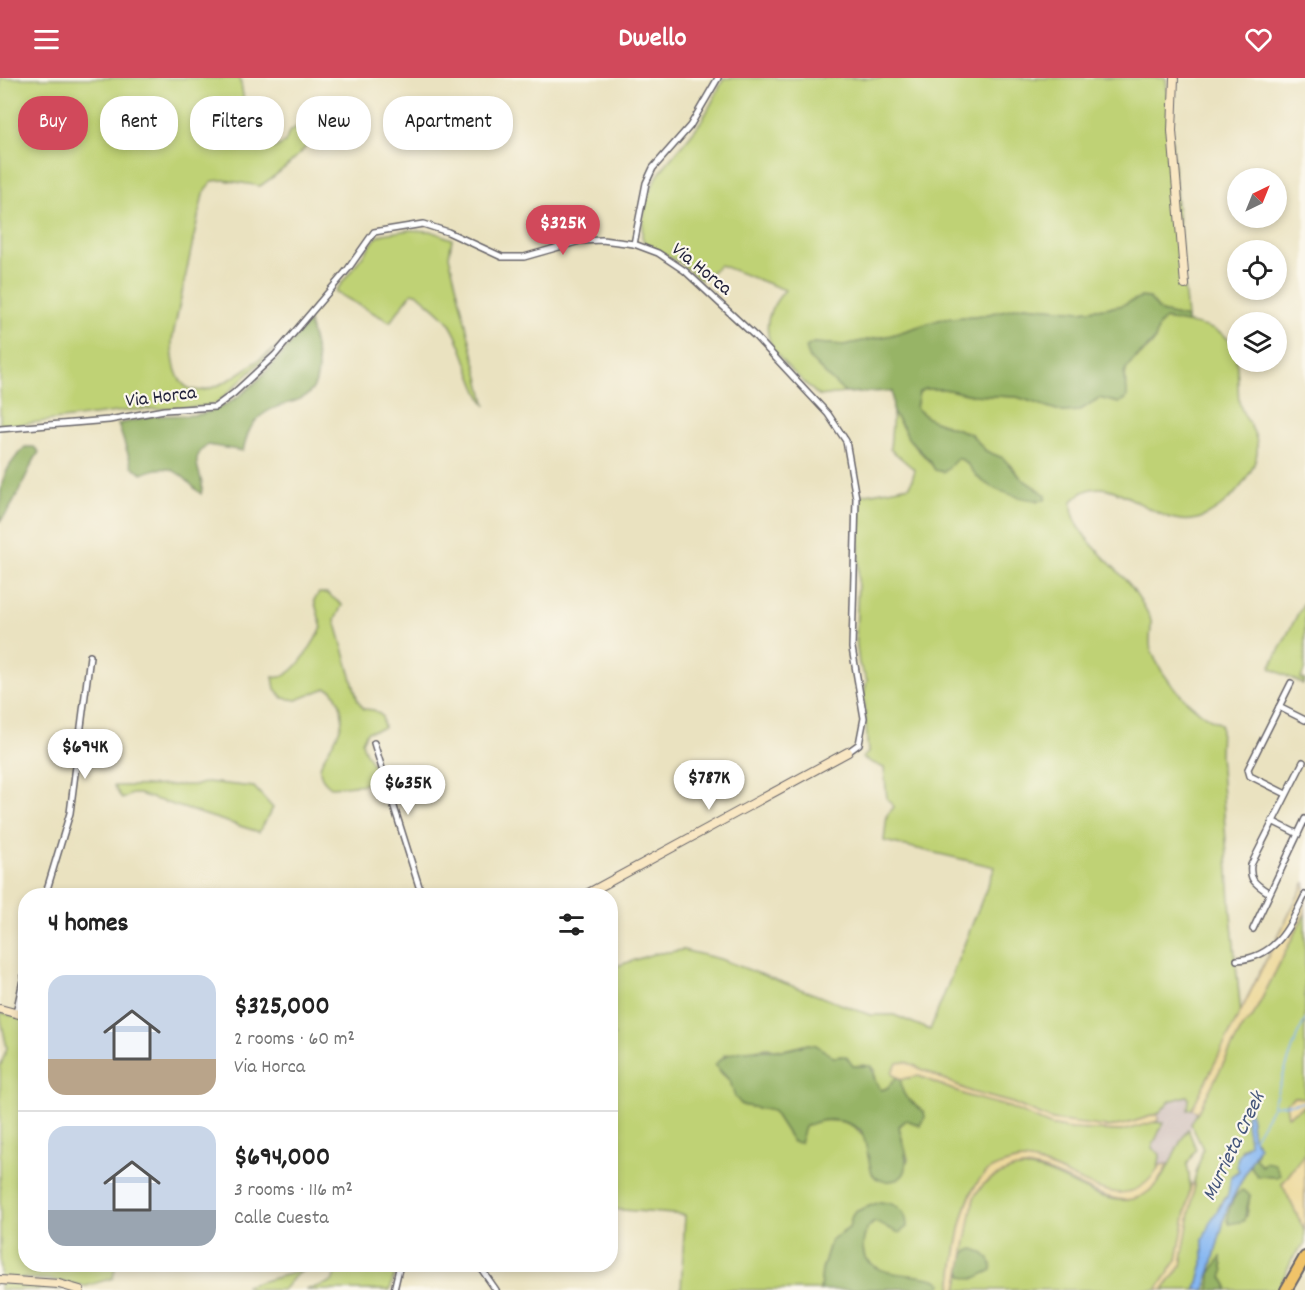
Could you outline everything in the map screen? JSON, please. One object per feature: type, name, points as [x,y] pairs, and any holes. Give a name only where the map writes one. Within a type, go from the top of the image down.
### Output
[{"type":"highway","points":[[1286,1290],[1305,1257]]},
{"type":"street","points":[[634,244],[646,183],[653,168],[690,126],[718,78]]},
{"type":"street","points":[[1174,78],[1172,131],[1185,285]]},
{"type":"street","name":"Via Horca","points":[[0,429],[109,420],[164,410],[214,407],[234,393],[275,355],[348,270],[374,232],[423,224],[448,232],[502,257],[524,257],[580,241],[602,240],[634,244],[658,253],[718,300],[828,414],[846,441],[856,498],[852,648],[864,718],[859,744],[848,752]]},
{"type":"street","points":[[47,888],[70,813],[90,656]]},
{"type":"street","points":[[1286,794],[1250,776],[1248,772],[1291,683]]},
{"type":"street","points":[[1279,707],[1305,720]]},
{"type":"street","points":[[374,743],[419,888]]},
{"type":"street","points":[[598,888],[848,752]]},
{"type":"street","points":[[1269,892],[1253,882],[1250,874],[1251,865],[1304,760]]},
{"type":"street","points":[[1253,929],[1305,819]]},
{"type":"street","points":[[1272,821],[1298,834]]},
{"type":"street","points":[[1237,960],[1258,956],[1283,939],[1305,895]]},
{"type":"street","points":[[0,1009],[16,1013],[18,1004]]},
{"type":"street","points":[[394,1290],[398,1272]]},
{"type":"street","points":[[484,1272],[496,1290]]},
{"type":"street","points":[[0,1280],[58,1284],[80,1290]]},
{"type":"shaded area","points":[[1187,1096],[1189,1098],[1187,1106],[1190,1111],[1192,1109],[1198,1112],[1172,1162],[1160,1165],[1160,1153],[1151,1149],[1163,1126],[1158,1121],[1158,1114],[1170,1101]]},
{"type":"green space","points":[[0,78],[240,78],[243,96],[190,96],[190,150],[284,150],[289,132],[296,127],[296,150],[303,150],[287,166],[260,186],[224,180],[212,181],[203,194],[172,340],[175,368],[183,384],[195,390],[210,388],[244,370],[277,347],[217,403],[200,407],[132,410],[0,427]]},
{"type":"green space","points":[[724,78],[1166,78],[1187,318],[1161,312],[1153,302],[1134,300],[1120,306],[1081,311],[1024,306],[984,315],[942,319],[892,335],[844,345],[813,343],[818,367],[845,393],[819,396],[782,360],[773,348],[768,335],[768,322],[773,307],[785,290],[720,265],[701,280],[680,263],[645,243],[642,237],[643,217],[651,187],[701,122]]},
{"type":"green space","points":[[409,230],[430,231],[452,239],[449,256],[486,406],[475,386],[460,343],[449,323],[417,293],[412,293],[390,322],[335,292],[376,238],[383,234]]},
{"type":"green space","points":[[1141,297],[1149,298],[1161,312],[1187,318],[1187,323],[1165,319],[1162,322],[1154,340],[1125,371],[1127,396],[1119,403],[1099,398],[1079,411],[1063,412],[1017,397],[972,395],[944,389],[925,389],[919,392],[916,408],[929,419],[971,434],[986,451],[1003,458],[1022,479],[1046,495],[1045,500],[1021,497],[994,488],[981,480],[965,462],[958,458],[944,472],[935,470],[930,461],[908,438],[893,413],[892,391],[845,393],[809,358],[806,347],[813,343],[844,345],[892,335],[942,319],[984,315],[1024,306],[1081,311],[1120,306]]},
{"type":"green space","points":[[1164,319],[1198,325],[1223,334],[1227,338],[1227,372],[1237,372],[1240,406],[1256,438],[1255,461],[1250,473],[1225,503],[1205,516],[1187,520],[1169,518],[1119,493],[1103,488],[1087,490],[1072,501],[1073,513],[1086,537],[1125,579],[1146,609],[1151,621],[1151,649],[1170,683],[1200,712],[1221,724],[1220,754],[1231,915],[1241,1014],[1192,1109],[1188,1110],[1187,1096],[1170,1101],[1158,1114],[1123,1125],[1107,1127],[1052,1120],[1012,1103],[971,1092],[906,1062],[893,1075],[897,1077],[887,1088],[881,1090],[875,1081],[874,1069],[865,1065],[853,1066],[842,1056],[833,1057],[816,1045],[808,1044],[783,1050],[767,1048],[724,1055],[719,1071],[730,1081],[742,1105],[773,1111],[793,1142],[800,1142],[805,1126],[825,1121],[847,1123],[860,1132],[865,1139],[870,1154],[872,1173],[904,1173],[908,1159],[899,1127],[906,1120],[920,1125],[921,1109],[901,1093],[901,1079],[919,1076],[968,1096],[1009,1107],[1051,1125],[1071,1129],[1122,1131],[1148,1122],[1163,1123],[1152,1148],[1160,1154],[1159,1162],[1156,1172],[1148,1182],[1130,1192],[1112,1193],[1093,1187],[1053,1168],[1032,1162],[1012,1162],[989,1173],[977,1183],[967,1205],[959,1235],[951,1290],[938,1290],[941,1284],[932,1281],[890,1273],[872,1265],[865,1258],[863,1243],[868,1228],[875,1222],[883,1225],[880,1202],[857,1211],[852,1216],[849,1228],[831,1240],[822,1270],[820,1290],[681,1290],[685,1215],[618,1210],[618,966],[653,954],[683,950],[720,959],[870,1015],[894,1015],[930,1030],[995,867],[884,841],[887,815],[894,807],[887,799],[884,768],[862,758],[868,753],[864,694],[867,680],[859,664],[856,638],[861,495],[910,486],[915,470],[890,449],[893,413],[912,443],[935,470],[958,458],[967,463],[980,479],[989,485],[1038,501],[1041,491],[1022,479],[1012,466],[986,451],[971,434],[929,419],[916,408],[919,392],[925,389],[944,389],[972,395],[1017,397],[1063,412],[1079,411],[1099,398],[1119,403],[1127,386],[1126,370],[1155,340]]},
{"type":"green space","points":[[309,322],[318,368],[312,390],[298,400],[271,409],[254,422],[243,451],[208,445],[201,451],[197,462],[202,487],[201,494],[175,471],[161,468],[142,474],[132,466],[118,424],[154,416],[199,414],[221,407],[236,398],[263,375]]},
{"type":"green space","points":[[25,447],[34,447],[39,452],[12,505],[0,521],[3,480],[11,464]]},
{"type":"green space","points":[[319,593],[327,593],[342,605],[335,620],[358,701],[364,709],[374,710],[382,716],[384,728],[367,732],[362,742],[380,783],[331,787],[322,777],[320,767],[342,722],[341,707],[332,690],[326,688],[297,700],[283,698],[275,689],[273,677],[281,677],[295,668],[322,628],[314,600]]},
{"type":"green space","points":[[1305,600],[1305,668],[1301,679],[1305,680],[1303,684],[1270,668]]},
{"type":"green space","points":[[207,782],[254,787],[273,808],[259,832],[139,794],[132,794],[122,799],[114,786],[197,785]]},
{"type":"green space","points":[[1305,913],[1305,1098],[1294,1097],[1286,1104],[1288,1115],[1305,1105],[1305,1153],[1282,1184],[1305,1231],[1305,1244],[1292,1259],[1278,1290],[1227,1290],[1222,1277],[1224,1272],[1221,1258],[1210,1290],[1205,1290],[1227,1209],[1250,1165],[1257,1176],[1277,1177],[1276,1168],[1262,1166],[1255,1158],[1257,1142],[1253,1138],[1250,1115],[1246,1114],[1249,1143],[1241,1149],[1239,1171],[1235,1173],[1228,1195],[1222,1201],[1203,1240],[1203,1264],[1196,1290],[1163,1290],[1178,1270],[1194,1181],[1203,1149],[1191,1124],[1243,1026],[1252,1018]],"holes":[[[1250,1195],[1247,1216],[1228,1220],[1233,1202]]]},
{"type":"green space","points":[[3,1013],[18,1017],[18,1272],[114,1272],[113,1278],[86,1286],[53,1280],[0,1277],[0,1067],[7,1048],[0,1015]]},
{"type":"green space","points":[[808,1044],[816,1045],[833,1057],[846,1056],[853,1066],[871,1066],[875,1081],[881,1090],[887,1088],[897,1077],[901,1079],[905,1095],[924,1112],[925,1117],[920,1125],[906,1120],[899,1126],[905,1150],[906,1167],[899,1179],[883,1181],[873,1175],[861,1130],[848,1123],[834,1120],[819,1121],[805,1127],[800,1143],[793,1142],[773,1111],[742,1105],[735,1097],[730,1081],[715,1065],[721,1059],[737,1052],[784,1050]]},
{"type":"green space","points":[[1188,1129],[1196,1149],[1187,1165],[1190,1187],[1185,1228],[1176,1263],[1157,1290],[957,1290],[960,1274],[969,1279],[988,1272],[986,1256],[973,1249],[960,1267],[972,1206],[977,1191],[985,1182],[1003,1172],[1020,1167],[1037,1169],[1054,1175],[1105,1198],[1122,1200],[1138,1197],[1156,1185]]},
{"type":"green space","points":[[1259,1146],[1255,1158],[1262,1166],[1265,1162],[1275,1164],[1280,1175],[1277,1177],[1257,1176],[1250,1165],[1254,1152]]},
{"type":"green space","points":[[1242,1190],[1250,1195],[1244,1221],[1229,1224],[1228,1215],[1231,1206],[1235,1197]]},
{"type":"green space","points":[[880,1202],[900,1208],[905,1216],[907,1227],[899,1233],[875,1222],[868,1228],[864,1238],[865,1258],[872,1265],[890,1272],[937,1280],[942,1284],[940,1288],[820,1290],[822,1270],[831,1240],[849,1228],[852,1216],[857,1211]]},
{"type":"green space","points":[[973,1249],[986,1256],[992,1270],[973,1279],[963,1277],[960,1267],[965,1252]]},
{"type":"green space","points":[[1221,1257],[1224,1272],[1222,1277],[1227,1290],[1210,1290],[1211,1272]]},
{"type":"green space","points":[[301,1272],[283,1290],[252,1290],[245,1286]]},
{"type":"green space","points":[[336,1272],[395,1272],[390,1290],[305,1290],[332,1282]]},
{"type":"green space","points":[[0,1283],[36,1285],[62,1290],[0,1290]]},
{"type":"sand","points":[[1305,882],[1305,913],[1252,1018],[1243,1026],[1198,1112],[1192,1109]]},
{"type":"sand","points":[[906,1062],[971,1092],[1012,1103],[1052,1120],[1107,1127],[1123,1125],[1158,1114],[1158,1121],[1122,1131],[1071,1129],[1050,1125],[1009,1107],[968,1096],[919,1076],[901,1079],[893,1075],[892,1072],[897,1063]]},
{"type":"sand","points":[[1294,1097],[1305,1098],[1305,1105],[1288,1116],[1286,1103]]},
{"type":"sand","points":[[1305,1153],[1305,1231],[1282,1184]]},
{"type":"sand","points":[[1019,1160],[1038,1163],[1094,1187],[1112,1192],[1129,1192],[1145,1183],[1160,1165],[1168,1164],[1154,1186],[1139,1197],[1122,1200],[1104,1196],[1047,1171],[1027,1167],[1011,1169],[992,1178],[974,1198],[957,1290],[951,1290],[961,1226],[971,1194],[988,1171]]},
{"type":"sand","points":[[1191,1184],[1194,1184],[1194,1189],[1181,1266],[1163,1290],[1157,1290],[1177,1260]]},
{"type":"water","points":[[1249,1106],[1253,1138],[1259,1146],[1227,1209],[1205,1290],[1196,1290],[1203,1264],[1203,1240],[1210,1222],[1228,1195],[1231,1176],[1239,1171],[1237,1163],[1239,1156],[1249,1143],[1246,1120]]},
{"type":"waterway","name":"Murrieta Creek","points":[[1253,1140],[1272,1107],[1297,1036],[1305,1020]]},
{"type":"waterway","points":[[1273,1106],[1305,1102]]}]
